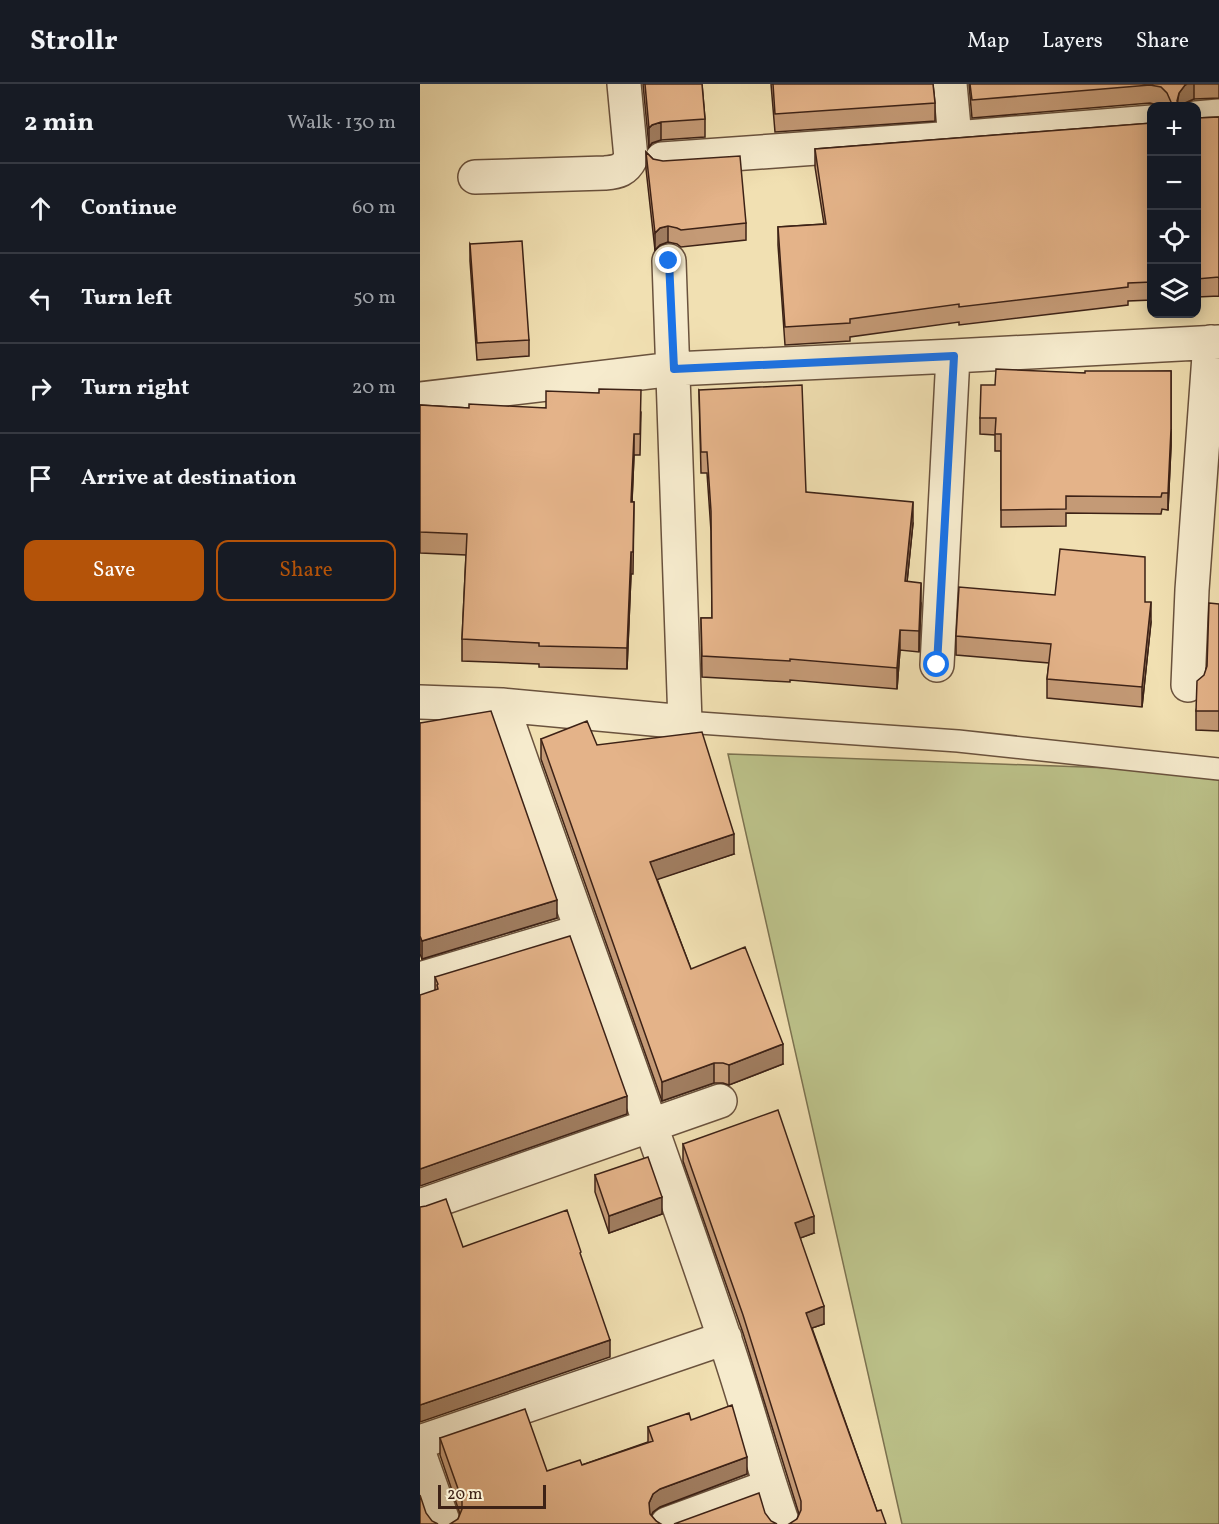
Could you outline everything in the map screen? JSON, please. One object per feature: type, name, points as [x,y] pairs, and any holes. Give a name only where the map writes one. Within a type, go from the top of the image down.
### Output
[{"type":"street","points":[[475,177],[605,173],[625,168],[631,158],[624,84]]},
{"type":"street","points":[[950,84],[955,138]]},
{"type":"street","points":[[1201,118],[1219,116]]},
{"type":"street","points":[[662,159],[1147,122]]},
{"type":"street","points":[[420,702],[502,705],[685,722],[669,261]]},
{"type":"street","points":[[420,399],[674,369],[1215,342],[1206,589],[1188,685]]},
{"type":"street","points":[[937,665],[954,356]]},
{"type":"street","points":[[502,705],[652,1125],[724,1338],[783,1524]]},
{"type":"street","points":[[420,979],[581,931]]},
{"type":"street","points":[[420,1206],[720,1101]]},
{"type":"street","points":[[420,1442],[724,1338]]},
{"type":"street","points":[[420,1456],[444,1524]]},
{"type":"street","points":[[667,1524],[770,1486]]},
{"type":"lane","points":[[685,722],[958,741],[1219,770]]},
{"type":"green space","points":[[728,754],[1219,772],[1219,1524],[902,1524]]},
{"type":"building","points":[[645,84],[702,84],[705,119],[661,122],[649,128]]},
{"type":"building","points":[[773,84],[933,84],[935,103],[775,114]]},
{"type":"building","points":[[970,84],[1187,84],[1179,93],[1177,102],[1171,102],[1161,87],[1150,85],[972,100]]},
{"type":"building","points":[[1219,117],[1219,277],[1201,279],[1201,156],[1201,118]]},
{"type":"building","points":[[1147,123],[1147,282],[1128,283],[1128,287],[959,307],[959,304],[850,319],[850,323],[785,327],[778,227],[826,224],[815,149]]},
{"type":"building","points":[[646,152],[653,159],[663,161],[740,156],[746,223],[681,230],[668,226],[660,228],[655,233]]},
{"type":"building","points":[[522,241],[529,340],[477,343],[470,244]]},
{"type":"building","points":[[996,369],[1085,373],[1085,371],[1171,371],[1168,493],[1162,493],[1161,497],[1066,496],[1066,509],[1001,510],[1001,434],[995,434],[996,418],[980,418],[981,385],[995,385]]},
{"type":"building","points":[[802,385],[806,492],[913,502],[905,581],[921,583],[919,631],[900,630],[897,668],[790,659],[790,661],[702,656],[701,618],[712,618],[711,511],[707,452],[701,452],[699,390]]},
{"type":"building","points":[[599,389],[641,390],[640,434],[634,434],[631,502],[634,502],[633,552],[631,552],[627,648],[539,646],[539,643],[462,639],[467,534],[420,532],[420,405],[469,408],[469,404],[546,408],[546,391],[599,393]]},
{"type":"building","points":[[1060,549],[1145,557],[1145,602],[1151,602],[1142,687],[1047,679],[1051,644],[956,636],[959,587],[1055,595]]},
{"type":"building","points":[[1209,603],[1219,604],[1219,711],[1196,711],[1197,681],[1204,675],[1207,666]]},
{"type":"building","points":[[491,711],[557,900],[422,941],[420,936],[420,723]]},
{"type":"building","points":[[587,721],[597,745],[702,732],[734,834],[650,862],[691,969],[745,947],[783,1044],[729,1065],[714,1063],[662,1082],[541,739]]},
{"type":"building","points":[[570,936],[627,1096],[420,1169],[420,995],[438,989],[435,977]]},
{"type":"building","points":[[778,1110],[814,1216],[795,1223],[824,1306],[806,1313],[877,1511],[881,1510],[886,1524],[789,1524],[797,1519],[801,1510],[801,1501],[743,1315],[683,1144]]},
{"type":"building","points":[[648,1157],[662,1197],[609,1216],[595,1175]]},
{"type":"building","points":[[446,1199],[463,1247],[567,1210],[610,1340],[420,1405],[420,1207]]},
{"type":"building","points":[[732,1405],[747,1457],[660,1489],[653,1494],[649,1503],[650,1514],[661,1524],[450,1524],[458,1519],[462,1509],[462,1500],[440,1438],[525,1409],[547,1471],[580,1460],[582,1465],[653,1441],[648,1427],[689,1413],[691,1420]]},
{"type":"building","points":[[759,1493],[765,1513],[771,1521],[777,1524],[674,1524]]},
{"type":"building","points":[[420,1495],[426,1513],[432,1521],[438,1524],[420,1524]]},
{"type":"route","points":[[669,261],[674,369],[954,356],[937,665]]}]
